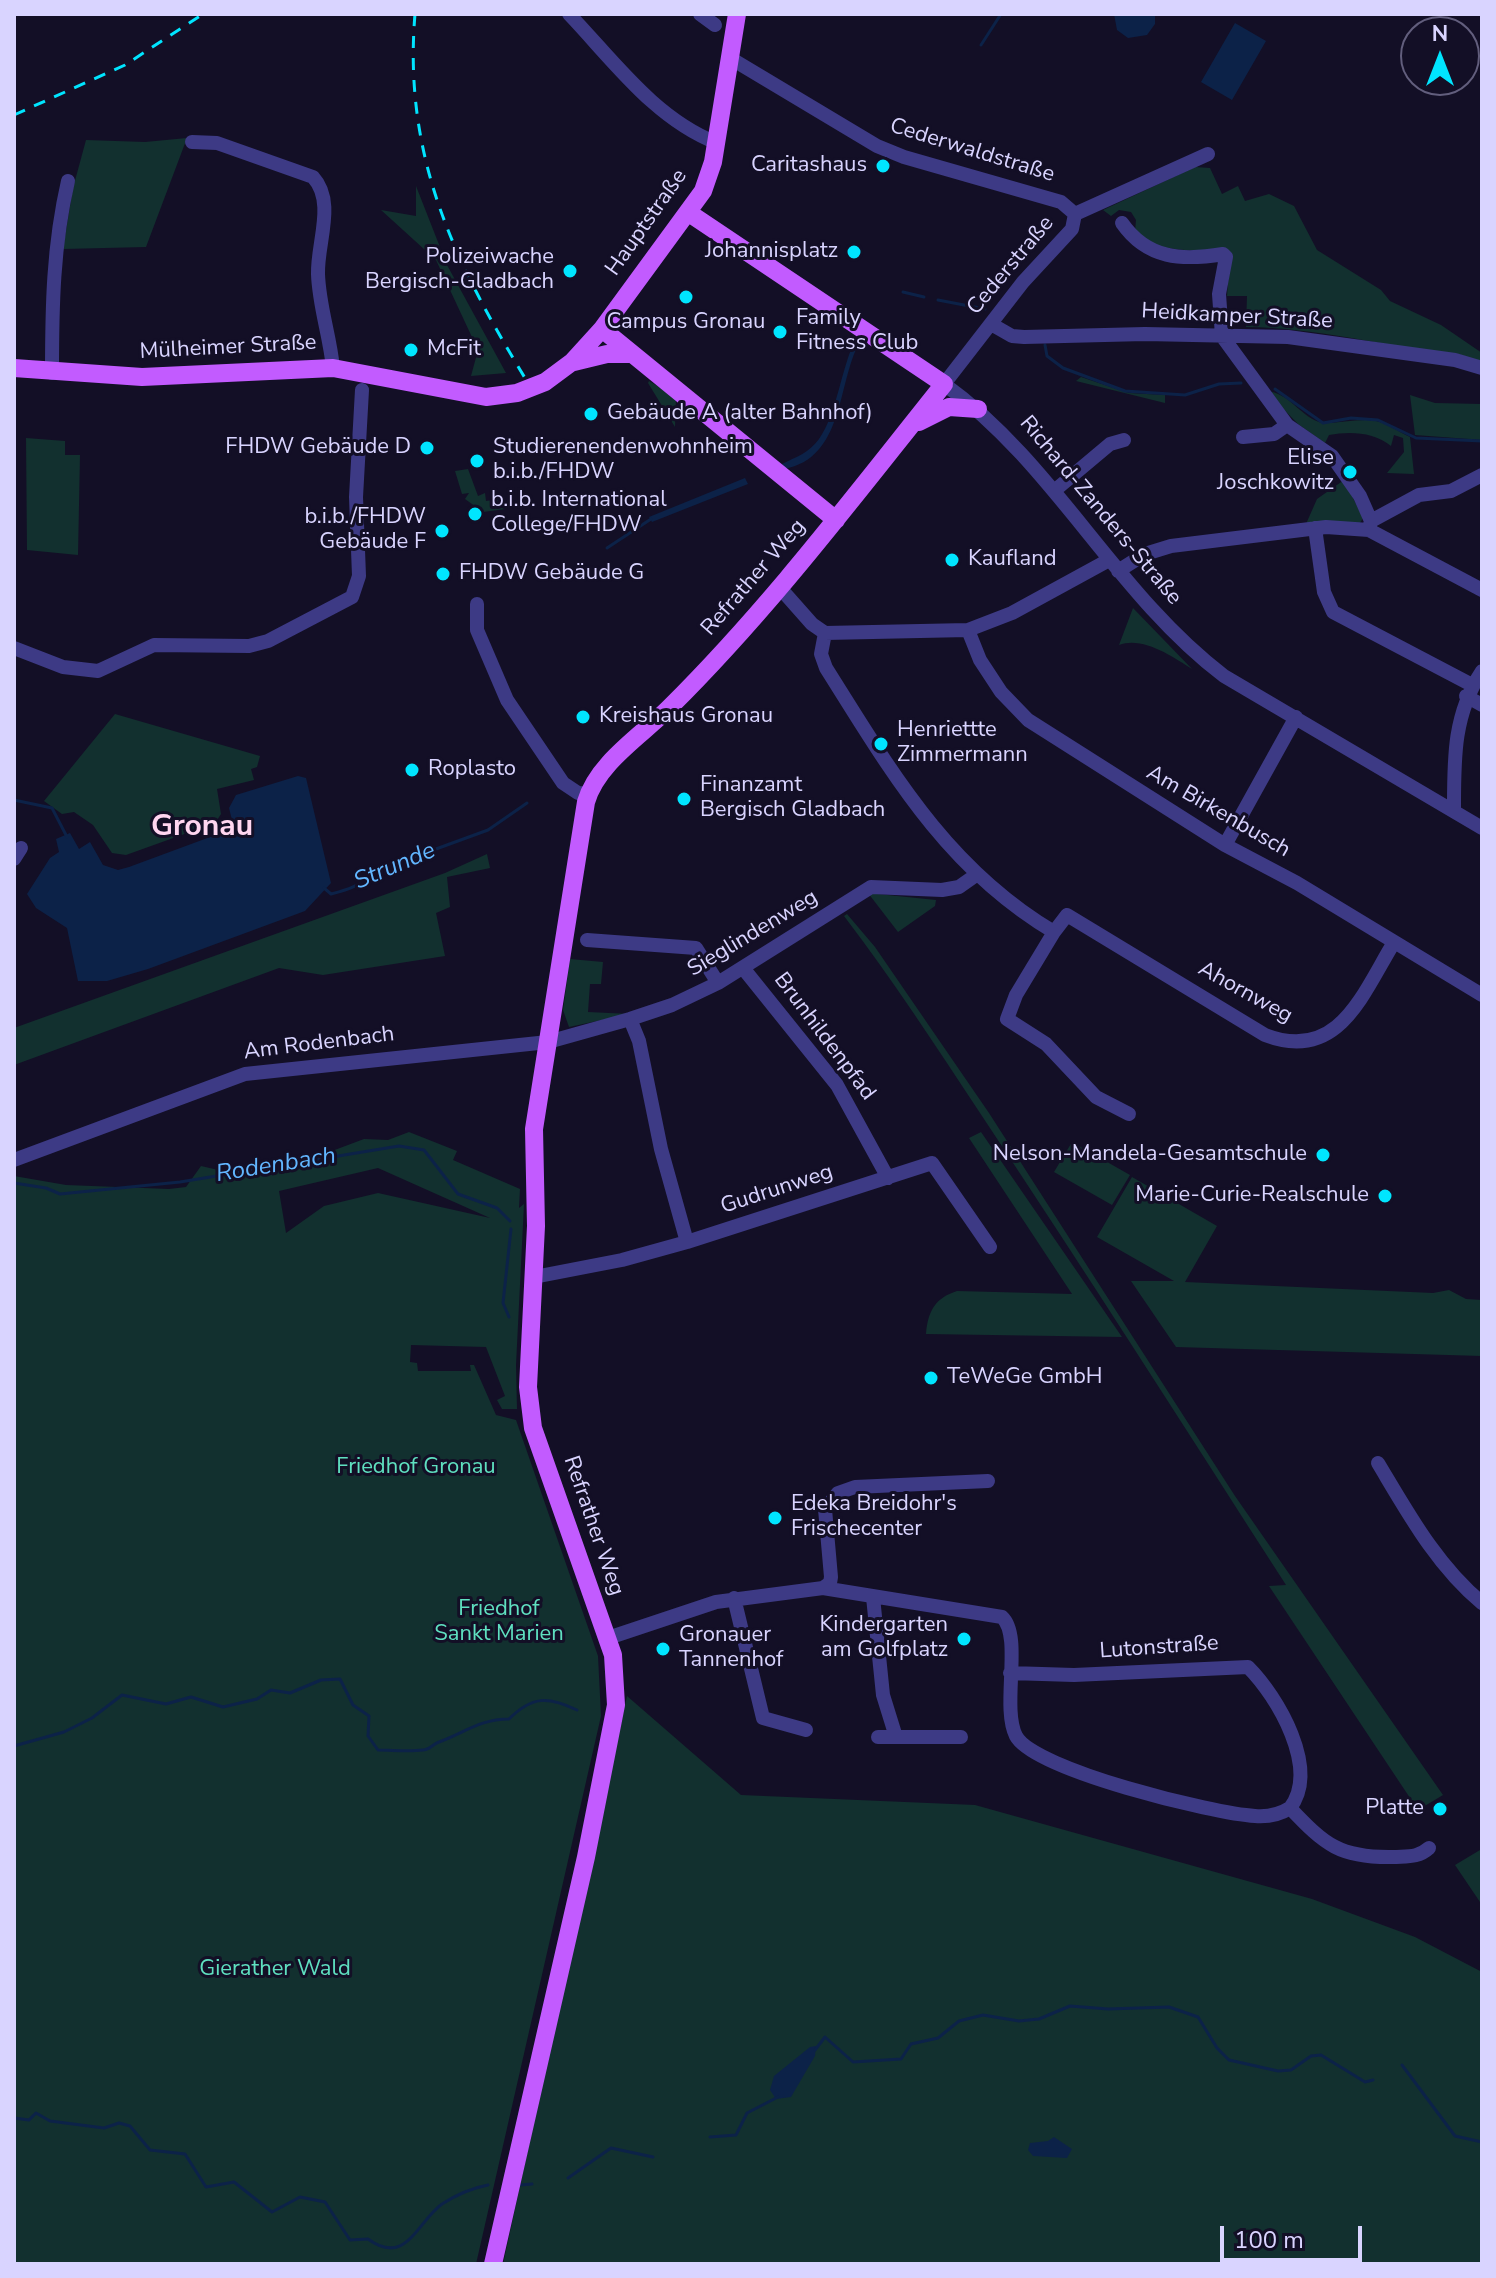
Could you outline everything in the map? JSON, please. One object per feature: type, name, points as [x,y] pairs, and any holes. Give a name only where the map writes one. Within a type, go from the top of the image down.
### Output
[{"type":"main road","name":"Hauptstraße","points":[[545,382],[572,362],[602,329],[706,186],[717,143],[737,14]]},
{"type":"main road","name":"Richard-Zanders-Straße","points":[[689,213],[944,384]]},
{"type":"main road","points":[[602,329],[836,520]]},
{"type":"main road","points":[[572,362],[607,354],[630,354]]},
{"type":"main road","name":"Mülheimer Straße","points":[[14,368],[142,377],[333,368],[486,397],[517,393],[545,382]]},
{"type":"main road","name":"Refrather Weg","points":[[493,2264],[615,1711],[615,1666],[608,1638],[531,1419],[528,1387],[534,1277],[534,1129],[589,794],[613,762],[670,707],[781,589],[944,384]]},
{"type":"main road","points":[[913,423],[949,407],[978,409]]},
{"type":"street","points":[[569,14],[630,81],[673,118],[717,143]]},
{"type":"street","points":[[700,14],[715,25]]},
{"type":"street","name":"Cederwaldstraße","points":[[730,58],[877,146],[928,165],[1061,202],[1075,214]]},
{"type":"street","points":[[192,142],[217,143],[313,177],[321,186],[325,198],[319,292],[333,368]]},
{"type":"street","name":"Cederstraße","points":[[944,384],[1072,229],[1075,214],[1208,154]]},
{"type":"street","points":[[52,373],[52,286],[57,228],[68,181]]},
{"type":"street","points":[[1122,223],[1134,241],[1170,257],[1223,254],[1226,257],[1219,294],[1222,336],[1287,425],[1332,456],[1349,477],[1370,526],[1482,590]]},
{"type":"street","name":"Heidkamper Straße","points":[[991,324],[1012,336],[1024,337],[1288,337],[1455,360],[1482,368]]},
{"type":"street","name":"Richard-Zanders-Straße","points":[[944,384],[1010,438],[1168,629],[1194,653],[1224,676],[1482,828]]},
{"type":"street","points":[[14,648],[63,667],[98,671],[154,645],[238,646],[268,641],[352,597],[359,576],[356,497],[362,390]]},
{"type":"street","points":[[1243,437],[1274,434],[1287,425]]},
{"type":"street","points":[[1054,491],[1110,444],[1124,440]]},
{"type":"street","points":[[781,589],[812,624],[825,633],[968,630],[1114,565],[1171,546],[1315,528],[1370,526],[1419,495],[1451,491],[1482,475]]},
{"type":"street","points":[[1315,528],[1324,592],[1333,612],[1469,691],[1482,705]]},
{"type":"street","points":[[477,604],[477,630],[507,700],[563,783],[578,793],[589,794]]},
{"type":"street","name":"Am Birkenbusch","points":[[968,630],[980,660],[1001,692],[1028,720],[1225,845],[1297,883],[1393,944],[1482,995]]},
{"type":"street","points":[[825,633],[821,654],[826,668],[904,794],[976,875],[1024,914],[1054,932],[1016,995],[1007,1019],[1046,1044],[1096,1097],[1129,1114]]},
{"type":"street","points":[[1454,811],[1455,741],[1469,691],[1482,671]]},
{"type":"street","points":[[1225,845],[1296,717]]},
{"type":"street","name":"Sieglindenweg","points":[[548,1042],[672,1005],[718,983],[871,887],[942,890],[959,887],[976,875]]},
{"type":"street","name":"Ahornweg","points":[[1054,932],[1067,915],[1265,1035],[1286,1043],[1317,1039],[1341,1024],[1393,944]]},
{"type":"street","points":[[587,940],[696,948],[718,983]]},
{"type":"street","name":"Brunhildenpfad","points":[[743,968],[837,1085],[888,1178]]},
{"type":"street","points":[[630,1019],[639,1041],[661,1149],[687,1242]]},
{"type":"street","name":"Am Rodenbach","points":[[14,1160],[245,1074],[548,1042]]},
{"type":"street","name":"Gudrunweg","points":[[534,1277],[622,1260],[687,1242],[932,1163],[990,1247]]},
{"type":"street","points":[[1378,1463],[1423,1537],[1459,1585],[1482,1603]]},
{"type":"street","points":[[823,1588],[830,1583],[831,1577],[825,1509],[838,1493],[855,1487],[988,1481]]},
{"type":"street","points":[[608,1638],[693,1608],[734,1598],[823,1588],[1002,1617],[1009,1626],[1014,1730],[1022,1744],[1038,1754],[1104,1781],[1228,1812],[1268,1816],[1290,1808],[1322,1840],[1345,1853],[1369,1857],[1417,1856],[1429,1848]]},
{"type":"street","points":[[873,1597],[883,1695],[896,1737]]},
{"type":"street","points":[[734,1598],[763,1718],[806,1730]]},
{"type":"street","name":"Lutonstraße","points":[[1010,1673],[1074,1675],[1248,1667],[1284,1720],[1301,1763],[1301,1791],[1290,1808]]},
{"type":"street","points":[[878,1737],[961,1737]]},
{"type":"green space","points":[[187,138],[146,247],[63,249],[73,188],[86,140],[145,142]]},
{"type":"green space","points":[[1195,167],[1210,168],[1222,194],[1238,186],[1245,201],[1269,194],[1294,206],[1317,250],[1381,290],[1390,301],[1441,325],[1482,353],[1482,362],[1455,353],[1452,356],[1324,334],[1246,327],[1247,296],[1227,296],[1230,255],[1157,247],[1135,232],[1136,220],[1131,212],[1119,210],[1111,216],[1103,210]]},
{"type":"green space","points":[[416,186],[447,265],[506,373],[471,376],[478,350],[436,260],[381,210],[416,216]]},
{"type":"green space","points":[[1081,377],[1129,393],[1165,395],[1165,403],[1076,381]]},
{"type":"green space","points":[[648,383],[676,397],[675,427]]},
{"type":"green space","points":[[1266,391],[1282,396],[1319,422],[1376,421],[1410,437],[1414,474],[1387,473],[1404,452],[1403,438],[1394,435],[1391,446],[1369,435],[1345,433],[1329,435],[1325,443],[1298,424]]},
{"type":"green space","points":[[1410,395],[1435,403],[1482,404],[1482,440],[1415,435]]},
{"type":"green space","points":[[26,438],[65,441],[65,455],[80,455],[78,555],[27,550]]},
{"type":"green space","points":[[468,469],[478,496],[485,493],[486,501],[499,499],[501,504],[520,500],[521,507],[483,512],[465,499],[469,493],[462,494],[455,471]]},
{"type":"green space","points":[[1344,480],[1363,518],[1360,523],[1306,524],[1317,499]]},
{"type":"green space","points":[[1133,608],[1192,669],[1148,645],[1119,645]]},
{"type":"green space","points":[[115,714],[260,756],[257,767],[251,769],[254,780],[217,789],[221,814],[215,823],[126,855],[112,853],[93,825],[74,812],[62,814],[44,801]]},
{"type":"green space","points":[[487,854],[490,868],[447,877],[450,907],[436,913],[445,956],[323,975],[279,968],[14,1065],[14,1028],[445,873]]},
{"type":"green space","points":[[868,893],[936,900],[935,906],[898,932]]},
{"type":"green space","points":[[847,914],[875,947],[989,1113],[1235,1496],[1443,1795],[1418,1810],[1269,1586],[1286,1585],[1020,1174],[914,1014],[844,916]]},
{"type":"green space","points":[[570,959],[603,962],[601,984],[590,984],[588,1012],[630,1014],[569,1027],[563,1010]]},
{"type":"green space","name":"Gierather Wald","points":[[409,1132],[457,1151],[453,1160],[520,1189],[519,1208],[524,1204],[516,1365],[517,1409],[502,1409],[497,1400],[505,1396],[486,1347],[411,1345],[410,1362],[417,1363],[418,1371],[471,1371],[470,1365],[474,1365],[496,1415],[516,1420],[598,1656],[601,1716],[476,2264],[14,2264],[14,1176],[66,1185],[169,1189],[186,1187],[201,1166],[240,1175],[308,1160],[364,1139],[388,1140]],"holes":[[[378,1168],[490,1218],[378,1193],[324,1206],[286,1233],[279,1191]]]},
{"type":"green space","points":[[981,1132],[1122,1337],[926,1334],[934,1306],[943,1297],[957,1291],[1072,1294],[969,1138]]},
{"type":"green space","points":[[1072,1142],[1130,1175],[1112,1205],[1054,1172]]},
{"type":"green space","points":[[1132,1177],[1217,1226],[1185,1282],[1433,1293],[1449,1290],[1466,1299],[1482,1300],[1482,1356],[1176,1347],[1131,1281],[1174,1281],[1097,1237]]},
{"type":"green space","points":[[627,1696],[741,1795],[975,1805],[1312,1899],[1415,1937],[1482,1972],[1482,2264],[503,2264]]},
{"type":"green space","points":[[1480,1850],[1482,1854],[1482,1905],[1455,1865]]},
{"type":"water","points":[[1114,14],[1155,14],[1155,24],[1147,35],[1128,38],[1117,30]]},
{"type":"water","points":[[1235,23],[1266,41],[1232,100],[1201,82]]},
{"type":"water","points":[[856,338],[859,343],[828,435],[818,451],[804,462],[784,469],[782,464],[811,448],[825,429]]},
{"type":"water","points":[[745,478],[748,484],[652,522],[649,517]]},
{"type":"water","points":[[298,776],[306,778],[331,883],[305,911],[148,969],[107,981],[78,981],[67,928],[36,908],[27,894],[50,858],[59,852],[56,839],[70,833],[79,849],[90,842],[103,865],[118,870],[229,830],[232,820],[229,808],[236,795]]},
{"type":"water","points":[[816,2046],[815,2056],[791,2097],[776,2099],[770,2090],[774,2076],[810,2047]]},
{"type":"water","points":[[1054,2137],[1072,2149],[1067,2158],[1033,2156],[1028,2150],[1030,2143],[1048,2141]]},
{"type":"waterway","name":"Strunde","points":[[981,45],[1001,14]]},
{"type":"waterway","points":[[903,292],[924,297]]},
{"type":"waterway","points":[[938,300],[985,309]]},
{"type":"waterway","points":[[1045,345],[1047,356],[1063,368],[1125,391],[1185,395],[1219,384],[1241,383]]},
{"type":"waterway","points":[[1275,389],[1323,423],[1351,418],[1378,420],[1416,438],[1482,441]]},
{"type":"waterway","name":"Strunde","points":[[607,548],[651,519]]},
{"type":"waterway","name":"Strunde","points":[[14,800],[52,808],[67,837]]},
{"type":"waterway","name":"Strunde","points":[[324,888],[331,894],[349,889],[373,872],[488,830],[527,803]]},
{"type":"waterway","name":"Rodenbach","points":[[14,1183],[46,1188],[60,1194],[180,1182],[399,1146],[424,1150],[458,1194],[497,1208],[510,1221]]},
{"type":"waterway","name":"Rodenbach","points":[[509,1317],[503,1303],[511,1229]]},
{"type":"waterway","points":[[14,1746],[64,1732],[92,1718],[122,1695],[166,1704],[191,1697],[223,1707],[257,1699],[271,1690],[290,1693],[321,1680],[340,1679],[353,1705],[369,1716],[368,1736],[378,1750],[425,1750],[481,1724],[509,1719],[533,1702],[557,1702],[577,1710]]},
{"type":"waterway","points":[[815,2050],[825,2037],[853,2062],[901,2059],[911,2044],[938,2038],[959,2021],[983,2015],[1019,2021],[1039,2019],[1070,2006],[1108,2009],[1169,2007],[1198,2017],[1217,2048],[1229,2060],[1278,2071],[1291,2070],[1311,2056],[1321,2055],[1365,2082],[1373,2080]]},
{"type":"waterway","points":[[1402,2065],[1455,2136],[1482,2142]]},
{"type":"waterway","points":[[710,2137],[736,2135],[747,2113],[778,2097]]},
{"type":"waterway","points":[[14,2118],[29,2120],[36,2113],[50,2121],[104,2128],[119,2123],[130,2126],[150,2150],[185,2154],[206,2187],[234,2182],[272,2212],[300,2197],[325,2202],[350,2240],[368,2239],[392,2248],[410,2239],[442,2204],[464,2192],[488,2185]]},
{"type":"waterway","points":[[568,2178],[611,2148],[653,2157]]},
{"type":"waterway","points":[[520,2185],[532,2184]]},
{"type":"railway","points":[[14,115],[125,65],[203,14]]},
{"type":"railway","points":[[415,14],[413,66],[417,114],[439,205],[476,292],[525,378]]},
{"type":"place","name":"Caritashaus","points":[[883,166]]},
{"type":"place","name":"Johannisplatz","points":[[854,252]]},
{"type":"place","name":"Polizeiwache Bergisch-Gladbach","points":[[570,271]]},
{"type":"place","name":"Campus Gronau","points":[[686,297]]},
{"type":"place","name":"Family Fitness Club","points":[[780,332]]},
{"type":"place","name":"McFit","points":[[411,350]]},
{"type":"place","name":"Gebäude A (alter Bahnhof)","points":[[591,414]]},
{"type":"place","name":"FHDW Gebäude D","points":[[427,448]]},
{"type":"place","name":"Studierenendenwohnheim b.i.b./FHDW","points":[[477,461]]},
{"type":"place","name":"Elise Joschkowitz","points":[[1350,472]]},
{"type":"place","name":"b.i.b. International College/FHDW","points":[[475,514]]},
{"type":"place","name":"b.i.b./FHDW Gebäude F","points":[[442,531]]},
{"type":"place","name":"Kaufland","points":[[952,560]]},
{"type":"place","name":"FHDW Gebäude G","points":[[443,574]]},
{"type":"place","name":"Kreishaus Gronau","points":[[583,717]]},
{"type":"place","name":"Henriettte Zimmermann","points":[[881,744]]},
{"type":"place","name":"Roplasto","points":[[412,770]]},
{"type":"place","name":"Finanzamt Bergisch Gladbach","points":[[684,799]]},
{"type":"place","name":"Nelson-Mandela-Gesamtschule","points":[[1323,1155]]},
{"type":"place","name":"Marie-Curie-Realschule","points":[[1385,1196]]},
{"type":"place","name":"TeWeGe GmbH","points":[[931,1378]]},
{"type":"place","name":"Edeka Breidohr's Frischecenter","points":[[775,1518]]},
{"type":"place","name":"Kindergarten am Golfplatz","points":[[964,1639]]},
{"type":"place","name":"Gronauer Tannenhof","points":[[663,1649]]},
{"type":"place","name":"Platte","points":[[1440,1809]]},
{"type":"district","name":"Gronau","points":[[202,828]]},
{"type":"park label","name":"Friedhof Gronau","points":[[416,1468]]},
{"type":"park label","name":"Friedhof Sankt Marien","points":[[499,1622]]}]
